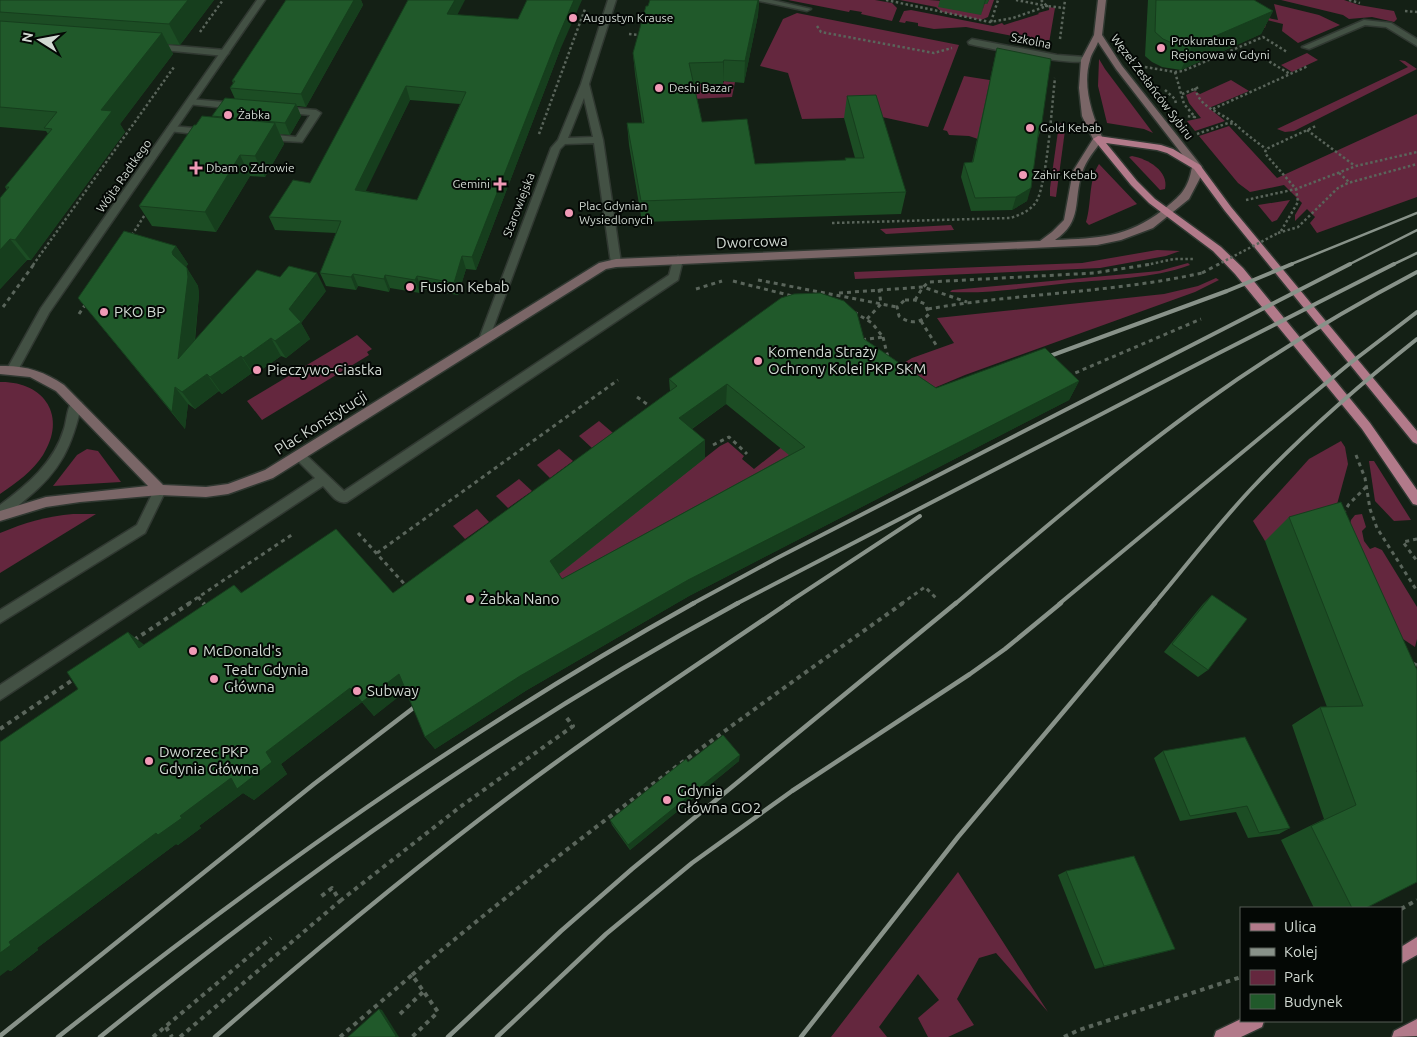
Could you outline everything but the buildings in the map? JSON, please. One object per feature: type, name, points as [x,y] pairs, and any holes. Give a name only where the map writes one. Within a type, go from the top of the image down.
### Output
[{"type":"main road","points":[[1098,34],[1102,0]]},
{"type":"main road","name":"Węzeł Zesłańców Sybiru","points":[[1098,34],[1086,60],[1084,88],[1087,116],[1098,139]]},
{"type":"main road","name":"Węzeł Zesłańców Sybiru","points":[[1098,34],[1119,67],[1196,166]]},
{"type":"main road","points":[[1098,139],[1158,147],[1170,151],[1196,166],[1228,209],[1417,439]]},
{"type":"main road","points":[[1098,139],[1134,183],[1167,212],[1217,250],[1239,271],[1366,426],[1417,500]]},
{"type":"main road","points":[[1043,244],[1060,233],[1067,224],[1073,212],[1076,177],[1086,155],[1098,139]]},
{"type":"main road","points":[[1043,244],[1096,242],[1117,238],[1149,226],[1186,198],[1195,178],[1196,166]]},
{"type":"main road","name":"Dworcowa","points":[[484,339],[592,271],[616,263],[1043,244]]},
{"type":"main road","name":"Plac Konstytucji","points":[[0,514],[46,502],[80,497],[160,490],[206,492],[228,489],[269,474],[300,456],[484,339]]},
{"type":"main road","points":[[0,370],[13,369],[45,377],[76,403],[160,490]]},
{"type":"main road","points":[[1402,955],[1417,946]]},
{"type":"main road","points":[[1222,1037],[1254,1022]]},
{"type":"main road","points":[[1400,1037],[1417,1027]]},
{"type":"street","name":"Wójta Radtkego","points":[[13,369],[45,311],[261,0]]},
{"type":"street","name":"Starowiejska","points":[[484,339],[536,198],[585,84],[612,0]]},
{"type":"street","points":[[759,0],[805,8]]},
{"type":"street","points":[[1306,46],[1364,22],[1388,25],[1417,43]]},
{"type":"street","name":"Szkolna","points":[[972,42],[1057,58],[1086,60]]},
{"type":"street","points":[[149,47],[225,52]]},
{"type":"street","points":[[585,84],[598,140],[616,263]]},
{"type":"street","points":[[190,102],[246,107]]},
{"type":"street","points":[[258,136],[299,140],[316,113],[272,109]]},
{"type":"street","points":[[171,129],[220,133]]},
{"type":"street","points":[[562,141],[598,140]]},
{"type":"street","points":[[300,456],[343,498],[674,277],[678,260]]},
{"type":"street","name":"Plac Konstytucji","points":[[0,514],[33,486],[58,458],[66,443],[76,403]]},
{"type":"street","points":[[0,693],[6,685],[324,479]]},
{"type":"street","points":[[0,617],[141,529],[160,490]]},
{"type":"path","points":[[2,307],[223,0]]},
{"type":"path","points":[[537,140],[588,0]]},
{"type":"path","points":[[886,0],[990,22],[1013,18],[1047,6]]},
{"type":"path","points":[[990,22],[998,0]]},
{"type":"path","points":[[1016,0],[1064,8]]},
{"type":"path","points":[[1040,0],[1047,6]]},
{"type":"path","points":[[832,223],[1010,218],[1030,210],[1038,200],[1042,186],[1065,0]]},
{"type":"path","points":[[805,8],[821,32],[934,54],[972,42]]},
{"type":"path","points":[[629,34],[645,36]]},
{"type":"path","points":[[1144,67],[1176,72],[1183,71],[1263,37],[1289,53]]},
{"type":"path","points":[[1265,59],[1290,75]]},
{"type":"path","points":[[1213,109],[1313,64]]},
{"type":"path","points":[[1176,72],[1184,104],[1195,117],[1188,118],[1182,111]]},
{"type":"path","points":[[1164,88],[1175,99],[1176,105]]},
{"type":"path","points":[[1195,88],[1197,97],[1204,105],[1235,124],[1240,130],[1266,149]]},
{"type":"path","points":[[1182,94],[1199,88]]},
{"type":"path","points":[[1196,134],[1228,123],[1235,124]]},
{"type":"path","points":[[1266,149],[1316,126]]},
{"type":"path","points":[[1307,130],[1333,147],[1356,166]]},
{"type":"path","points":[[1266,149],[1265,153],[1296,189],[1298,202],[1280,232]]},
{"type":"path","points":[[1253,198],[1296,189],[1356,166],[1417,152]]},
{"type":"path","points":[[1413,153],[1417,156]]},
{"type":"path","points":[[928,308],[968,302],[1161,282],[1202,273],[1280,232],[1298,227],[1338,188],[1349,182],[1417,164]]},
{"type":"path","points":[[1339,172],[1349,182]]},
{"type":"path","points":[[131,237],[152,205]]},
{"type":"path","points":[[915,300],[923,287],[929,282],[1094,273],[1139,267],[1174,259],[1195,259]]},
{"type":"path","points":[[1210,265],[1216,269]]},
{"type":"path","points":[[728,279],[794,296]]},
{"type":"path","points":[[696,289],[728,279],[744,280]]},
{"type":"path","points":[[752,280],[837,294],[897,307]]},
{"type":"path","points":[[837,294],[879,289],[923,287],[968,302]]},
{"type":"path","points":[[879,289],[883,304]]},
{"type":"path","points":[[78,314],[89,299]]},
{"type":"path","points":[[905,300],[915,300],[925,304],[929,314],[921,321],[909,322],[903,319],[896,311],[897,307],[900,302],[905,300]]},
{"type":"path","points":[[867,319],[883,304]]},
{"type":"path","points":[[847,310],[867,319],[883,337],[888,363]]},
{"type":"path","points":[[848,318],[854,312]]},
{"type":"path","points":[[1065,377],[1201,319]]},
{"type":"path","points":[[921,321],[938,348]]},
{"type":"path","points":[[856,341],[883,337]]},
{"type":"path","points":[[377,553],[618,380]]},
{"type":"path","points":[[637,397],[656,412]]},
{"type":"path","points":[[713,445],[729,437],[747,454]]},
{"type":"path","points":[[1356,454],[1367,486],[1370,509],[1377,528],[1417,591]]},
{"type":"path","points":[[1342,516],[1349,504],[1367,486]]},
{"type":"path","points":[[358,532],[412,592]]},
{"type":"path","points":[[126,645],[294,534]]},
{"type":"path","points":[[1417,539],[1403,542],[1417,561]]},
{"type":"path","points":[[340,1037],[534,872],[617,810],[925,587],[938,600]]},
{"type":"path","points":[[198,597],[208,609]]},
{"type":"path","points":[[1411,675],[1417,659]]},
{"type":"path","points":[[0,729],[78,677]]},
{"type":"path","points":[[180,1037],[340,901],[468,802],[572,726],[566,716]]},
{"type":"path","points":[[319,898],[332,888],[340,901]]},
{"type":"path","points":[[1402,908],[1417,900]]},
{"type":"path","points":[[154,1037],[271,938]]},
{"type":"path","points":[[412,975],[438,1012],[412,1037]]},
{"type":"path","points":[[1064,1037],[1079,1030],[1240,977]]},
{"type":"path","points":[[400,1014],[423,992]]},
{"type":"path","points":[[166,1027],[172,1037]]},
{"type":"green space","points":[[788,0],[875,0],[892,3],[897,8],[892,21],[861,14],[862,12],[850,10],[849,12]]},
{"type":"green space","points":[[900,0],[987,4],[989,0],[994,0],[988,17],[981,20],[942,12],[936,7]]},
{"type":"green space","points":[[1281,0],[1344,0],[1359,5],[1394,11],[1397,19],[1394,22],[1372,17],[1349,19],[1343,15]]},
{"type":"green space","points":[[1274,4],[1319,15],[1340,25],[1298,43],[1282,31],[1283,24],[1267,20],[1265,28],[1248,17],[1210,7],[1278,20]]},
{"type":"green space","points":[[1049,7],[1055,8],[1049,43],[966,27],[934,29],[918,26],[918,23],[899,22],[904,11],[911,10],[993,26],[1002,23],[1004,25],[1049,10]]},
{"type":"green space","points":[[797,13],[959,45],[928,127],[882,117],[802,119],[788,73],[760,66],[783,19]]},
{"type":"green space","points":[[1307,53],[1318,60],[1292,72],[1281,65]]},
{"type":"green space","points":[[1099,59],[1153,133],[1144,129],[1107,123],[1098,86]]},
{"type":"green space","points":[[1399,60],[1405,61],[1417,69],[1294,131],[1285,132],[1277,129],[1408,67]]},
{"type":"green space","points":[[964,76],[1015,84],[978,139],[969,136],[949,135],[947,131],[943,130]]},
{"type":"green space","points":[[1231,80],[1249,91],[1209,108],[1225,121],[1195,131],[1187,121],[1201,118],[1189,103],[1186,95],[1195,91],[1200,94]]},
{"type":"green space","points":[[724,81],[735,82],[732,97],[693,99],[694,84],[723,84]]},
{"type":"green space","points":[[1417,114],[1417,197],[1317,233],[1310,223],[1315,217],[1307,209],[1295,221],[1295,215],[1302,203],[1284,185],[1250,192],[1238,183],[1199,136],[1229,126],[1277,178]]},
{"type":"green space","points":[[1066,123],[1056,197],[1050,196],[1050,188],[1059,124]]},
{"type":"green space","points":[[1132,156],[1151,163],[1161,171],[1164,177],[1165,189],[1160,190],[1129,157]]},
{"type":"green space","points":[[1099,164],[1137,204],[1089,225],[1086,222],[1093,178]]},
{"type":"green space","points":[[1290,200],[1277,220],[1272,222],[1258,205]]},
{"type":"green space","points":[[951,225],[954,230],[886,234],[880,229]]},
{"type":"green space","points":[[1157,250],[1180,251],[1166,256],[1100,268],[855,279],[854,272],[1082,263]]},
{"type":"green space","points":[[1188,263],[1190,265],[1176,270],[1130,278],[995,291],[950,292],[952,290],[1159,271]]},
{"type":"green space","points":[[1216,278],[1219,280],[1195,292],[965,375],[891,406],[894,383],[908,368],[902,364],[912,358],[954,343],[937,318],[1164,294],[1198,286]]},
{"type":"green space","points":[[357,335],[372,349],[367,352],[369,355],[262,420],[247,401]]},
{"type":"green space","points":[[0,382],[16,383],[40,394],[52,414],[53,427],[50,441],[39,461],[24,476],[0,494]]},
{"type":"green space","points":[[817,419],[831,435],[477,637],[720,446],[728,442],[744,456],[742,459],[754,469]]},
{"type":"green space","points":[[599,421],[613,433],[592,448],[579,436]]},
{"type":"green space","points":[[1341,441],[1345,447],[1348,464],[1336,508],[1315,526],[1265,541],[1253,521],[1309,459]]},
{"type":"green space","points":[[87,449],[98,451],[121,482],[53,486],[77,455]]},
{"type":"green space","points":[[559,449],[573,461],[550,478],[537,465]]},
{"type":"green space","points":[[1369,461],[1374,461],[1411,520],[1394,521],[1375,501]]},
{"type":"green space","points":[[519,479],[532,491],[508,508],[496,496]]},
{"type":"green space","points":[[477,509],[489,522],[465,539],[453,526]]},
{"type":"green space","points":[[73,514],[96,514],[0,573],[0,533],[36,520]]},
{"type":"green space","points":[[1362,514],[1366,527],[1362,531],[1364,541],[1370,549],[1375,547],[1382,550],[1417,607],[1417,639],[1415,647],[1400,637],[1345,544],[1351,520],[1355,515]]},
{"type":"green space","points":[[958,872],[1048,1012],[996,953],[979,958],[957,999],[974,1025],[948,1037],[928,1037],[918,1018],[939,1000],[918,974],[879,1027],[887,1037],[831,1037]]},
{"type":"railway","points":[[1289,265],[1417,213]]},
{"type":"railway","points":[[1348,265],[1417,230]]},
{"type":"railway","points":[[1393,265],[1417,253]]},
{"type":"railway","points":[[1039,360],[1227,291],[1292,264]]},
{"type":"railway","points":[[692,604],[777,558],[1350,264]]},
{"type":"railway","points":[[736,604],[1393,265]]},
{"type":"railway","points":[[955,604],[1109,475],[1205,402],[1308,334],[1417,272]]},
{"type":"railway","points":[[1059,604],[1349,364],[1417,312]]},
{"type":"railway","points":[[1154,604],[1227,515],[1272,467],[1332,410],[1417,339]]},
{"type":"railway","points":[[786,604],[920,516]]},
{"type":"railway","points":[[58,1037],[211,919],[367,807],[527,702],[694,603]]},
{"type":"railway","points":[[100,1037],[253,918],[409,805],[570,700],[738,603]]},
{"type":"railway","points":[[215,1037],[301,963],[433,855],[523,786],[788,603]]},
{"type":"railway","points":[[448,1037],[561,931],[632,869],[956,603]]},
{"type":"railway","points":[[497,1037],[606,934],[692,863],[792,791],[970,674],[1005,649],[1061,603]]},
{"type":"railway","points":[[801,1037],[958,837],[1155,603]]},
{"type":"railway","points":[[0,1036],[314,784],[425,699]]},
{"type":"place","name":"Augustyn Krause","points":[[573,18]]},
{"type":"place","name":"Prokuratura Rejonowa w Gdyni","points":[[1161,48]]},
{"type":"place","name":"Deshi Bazar","points":[[659,88]]},
{"type":"place","name":"Żabka","points":[[228,115]]},
{"type":"place","name":"Gold Kebab","points":[[1030,128]]},
{"type":"place","name":"Dbam o Zdrowie","points":[[196,168]]},
{"type":"place","name":"Zahir Kebab","points":[[1023,175]]},
{"type":"place","name":"Gemini","points":[[500,184]]},
{"type":"place","name":"Plac Gdynian Wysiedlonych","points":[[569,213]]},
{"type":"place","name":"Fusion Kebab","points":[[410,287]]},
{"type":"place","name":"PKO BP","points":[[104,312]]},
{"type":"place","name":"Komenda Straży Ochrony Kolei PKP SKM","points":[[758,361]]},
{"type":"place","name":"Pieczywo-Ciastka","points":[[257,370]]},
{"type":"place","name":"Żabka Nano","points":[[470,599]]},
{"type":"place","name":"McDonald's","points":[[193,651]]},
{"type":"place","name":"Teatr Gdynia Główna","points":[[214,679]]},
{"type":"place","name":"Subway","points":[[357,691]]},
{"type":"place","name":"Dworzec PKP Gdynia Główna","points":[[149,761]]},
{"type":"place","name":"Gdynia Główna GO2","points":[[667,800]]}]
